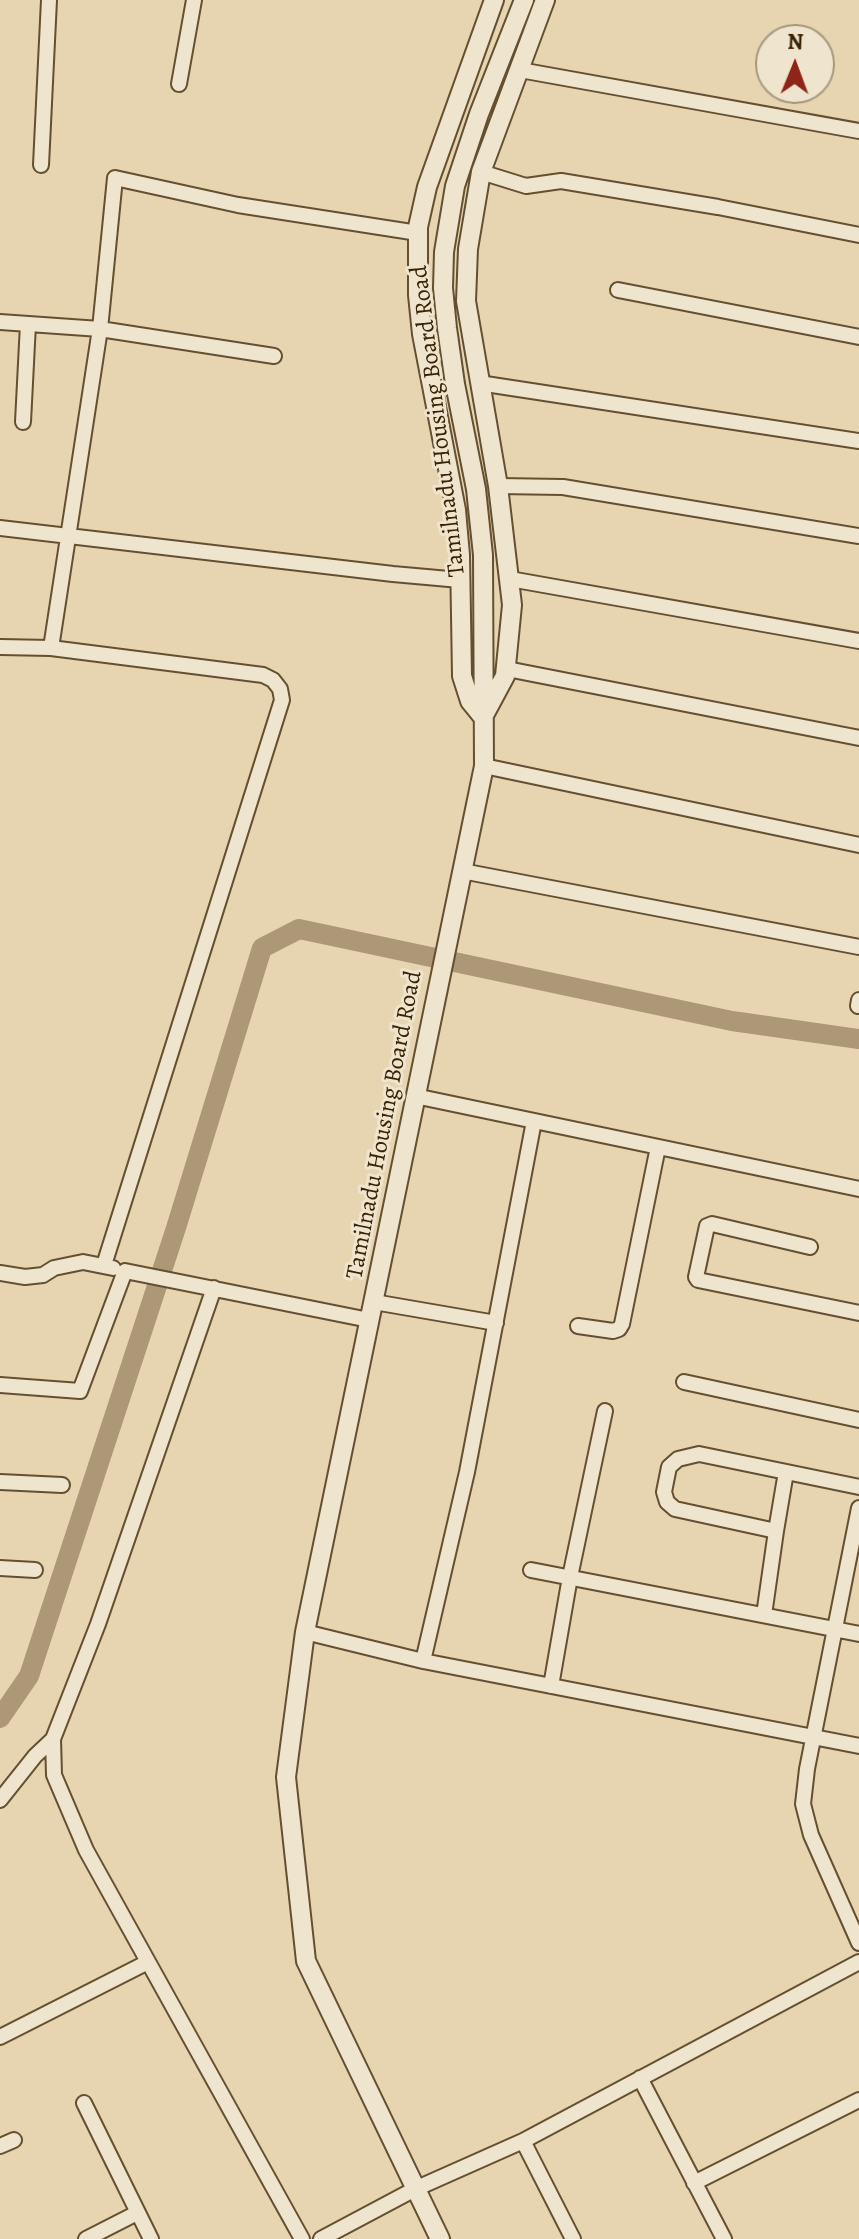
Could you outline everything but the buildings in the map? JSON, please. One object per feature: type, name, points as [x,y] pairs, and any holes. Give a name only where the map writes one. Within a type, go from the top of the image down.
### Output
[{"type":"street","points":[[41,165],[49,0]]},
{"type":"street","points":[[179,84],[194,0]]},
{"type":"street","points":[[494,0],[427,187],[418,233],[421,321],[450,474],[460,580],[462,676],[470,701],[483,717],[501,688],[507,669],[511,626],[510,579],[498,486],[466,301],[466,273],[481,172],[545,0]]},
{"type":"street","name":"Tamilnadu Housing Board Road","points":[[440,2239],[306,1961],[286,1777],[305,1632],[484,766],[483,555],[447,328],[443,288],[444,252],[455,186],[479,114],[524,0]]},
{"type":"street","points":[[520,70],[859,131]]},
{"type":"street","points":[[481,172],[526,186],[561,181],[718,207],[859,235]]},
{"type":"street","points":[[51,648],[100,329],[115,178],[238,205],[418,233]]},
{"type":"street","points":[[618,290],[859,337]]},
{"type":"street","points":[[0,322],[100,329],[274,356]]},
{"type":"street","points":[[23,422],[28,324]]},
{"type":"street","points":[[479,383],[859,441]]},
{"type":"street","points":[[498,486],[563,487],[859,536]]},
{"type":"street","points":[[0,528],[460,580]]},
{"type":"street","points":[[510,579],[859,641]]},
{"type":"street","points":[[0,647],[51,648],[263,675],[273,680],[280,689],[282,700],[104,1265]]},
{"type":"street","points":[[507,669],[859,738]]},
{"type":"street","points":[[484,766],[859,845]]},
{"type":"street","points":[[462,871],[859,947]]},
{"type":"street","points":[[415,1096],[859,1189]]},
{"type":"street","points":[[423,1661],[467,1472],[534,1121]]},
{"type":"street","points":[[578,1326],[613,1331],[622,1324],[658,1147]]},
{"type":"street","points":[[810,1247],[712,1224],[707,1226],[696,1277],[711,1283],[859,1313]]},
{"type":"street","points":[[0,1273],[25,1277],[43,1275],[68,1264],[83,1262],[369,1320]]},
{"type":"street","points":[[0,1385],[80,1391],[133,1272]]},
{"type":"street","points":[[214,1288],[98,1624],[53,1739],[54,1775],[86,1850],[302,2239]]},
{"type":"street","points":[[374,1302],[496,1323]]},
{"type":"street","points":[[684,1382],[859,1420]]},
{"type":"street","points":[[551,1686],[605,1411]]},
{"type":"street","points":[[776,1531],[675,1509],[667,1502],[664,1492],[669,1467],[678,1459],[699,1454],[859,1487]]},
{"type":"street","points":[[764,1615],[786,1472]]},
{"type":"street","points":[[0,1482],[62,1485]]},
{"type":"street","points":[[859,1508],[803,1804],[811,1835],[859,1943]]},
{"type":"street","points":[[0,1568],[35,1570]]},
{"type":"street","points":[[531,1570],[859,1634]]},
{"type":"street","points":[[305,1632],[423,1661],[859,1746]]},
{"type":"street","points":[[0,1800],[35,1756],[53,1739]]},
{"type":"street","points":[[0,2037],[148,1962]]},
{"type":"street","points":[[321,2239],[415,2189],[523,2141],[859,1962]]},
{"type":"street","points":[[640,2078],[724,2239]]},
{"type":"street","points":[[694,2183],[859,2100]]},
{"type":"street","points":[[84,2103],[151,2239]]},
{"type":"street","points":[[0,2146],[14,2140]]},
{"type":"street","points":[[523,2141],[573,2239]]},
{"type":"street","points":[[86,2239],[137,2213]]},
{"type":"waterway","points":[[0,1718],[29,1676],[176,1228],[262,948],[299,929],[732,1021],[859,1039]]}]
